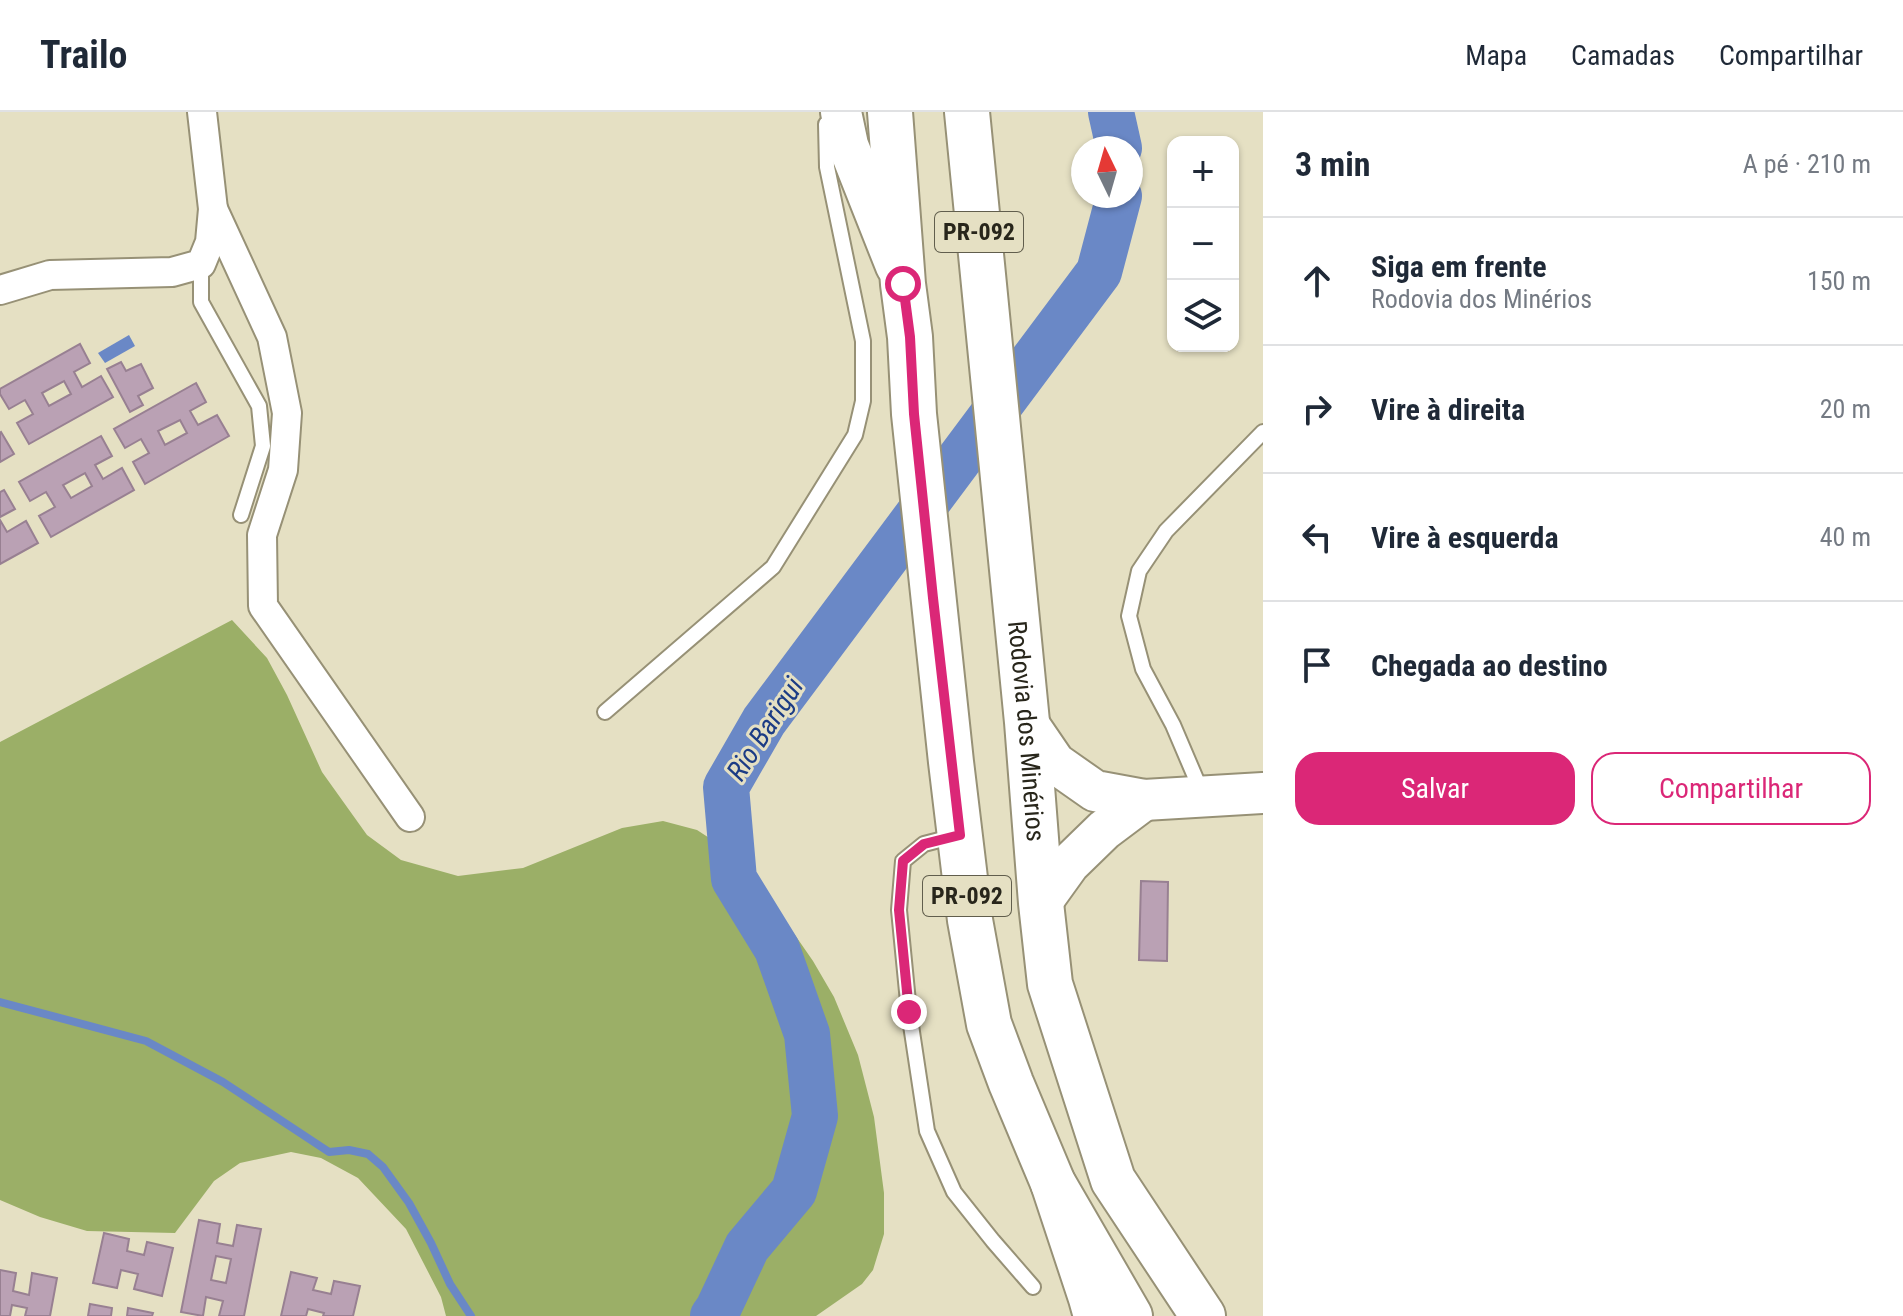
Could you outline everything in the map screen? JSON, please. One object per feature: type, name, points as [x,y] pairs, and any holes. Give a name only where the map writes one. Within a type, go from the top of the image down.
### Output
[{"type":"main road","points":[[841,112],[848,145],[903,284]]},
{"type":"main road","name":"PR-092","points":[[890,112],[914,414],[933,598],[970,920],[989,1024],[1053,1183],[1130,1316]]},
{"type":"main road","name":"Rodovia dos Minérios","points":[[967,112],[1050,984],[1113,1180],[1203,1316]]},
{"type":"main road","points":[[1027,722],[1055,763],[1095,791],[1144,800],[1263,793]]},
{"type":"main road","points":[[1041,903],[1078,855],[1104,830],[1144,800]]},
{"type":"main road","points":[[1053,1183],[1096,1316]]},
{"type":"street","points":[[0,290],[50,275],[172,272],[201,264],[210,242],[213,209],[202,112]]},
{"type":"street","points":[[213,209],[272,337],[287,413],[283,470],[262,535],[263,606],[410,817]]},
{"type":"lane","points":[[605,712],[773,567],[855,435],[863,401],[863,341],[827,167],[826,112]]},
{"type":"lane","points":[[201,264],[201,302],[259,406],[263,446],[241,515]]},
{"type":"lane","points":[[1204,797],[1173,725],[1143,669],[1129,616],[1139,571],[1166,531],[1263,432]]},
{"type":"lane","points":[[960,835],[924,844],[903,861],[899,910],[909,1012],[927,1131],[954,1192],[1033,1287]]},
{"type":"green space","points":[[232,620],[267,658],[322,772],[367,835],[401,860],[458,876],[523,868],[622,828],[663,821],[697,830],[720,845],[770,899],[813,961],[834,997],[858,1055],[874,1117],[884,1193],[884,1234],[873,1270],[862,1284],[816,1316],[446,1316],[441,1297],[406,1229],[358,1178],[321,1158],[291,1152],[240,1163],[214,1181],[175,1233],[87,1231],[40,1217],[0,1200],[0,742]]},
{"type":"water","points":[[129,335],[135,346],[105,363],[98,353]]},
{"type":"building","points":[[80,344],[90,363],[74,372],[82,387],[101,376],[113,397],[29,444],[17,423],[33,414],[25,400],[9,409],[0,389]],"holes":[[[64,381],[71,394],[49,406],[42,393]]]},
{"type":"building","points":[[121,362],[126,371],[141,364],[153,388],[138,396],[143,405],[130,412],[107,369]]},
{"type":"building","points":[[196,383],[206,402],[190,411],[198,425],[217,415],[229,436],[145,484],[133,462],[149,453],[141,439],[125,448],[114,429]],"holes":[[[180,420],[187,433],[165,445],[158,431]]]},
{"type":"building","points":[[0,433],[14,454],[0,462]]},
{"type":"building","points":[[101,436],[112,456],[95,465],[103,479],[122,468],[134,490],[51,537],[39,516],[55,507],[46,492],[30,501],[19,482]],"holes":[[[85,473],[92,486],[71,498],[63,485]]]},
{"type":"building","points":[[4,490],[15,509],[0,517],[0,492]]},
{"type":"building","points":[[0,520],[7,532],[26,521],[38,543],[0,564]]},
{"type":"building","points":[[1141,881],[1168,882],[1167,961],[1139,960]]},
{"type":"building","points":[[199,1220],[220,1224],[217,1243],[233,1246],[237,1225],[261,1229],[244,1316],[219,1316],[223,1301],[206,1297],[203,1316],[181,1312]],"holes":[[[216,1256],[231,1259],[226,1283],[211,1280]]]},
{"type":"building","points":[[104,1233],[129,1239],[127,1251],[144,1255],[147,1242],[173,1248],[162,1296],[134,1289],[138,1274],[121,1270],[117,1288],[93,1283]]},
{"type":"building","points":[[0,1270],[16,1273],[13,1291],[29,1295],[32,1273],[57,1278],[50,1316],[25,1316],[27,1308],[12,1305],[10,1316],[0,1316]]},
{"type":"building","points":[[291,1272],[317,1278],[313,1290],[331,1294],[334,1281],[360,1286],[353,1316],[323,1316],[324,1313],[308,1309],[306,1316],[281,1316]]},
{"type":"building","points":[[90,1304],[112,1308],[111,1316],[88,1316]]},
{"type":"building","points":[[128,1308],[153,1313],[152,1316],[127,1316]]},
{"type":"waterway","name":"Rio Barigui","points":[[1111,112],[1116,136]]},
{"type":"waterway","name":"Rio Barigui","points":[[713,1316],[747,1247],[794,1191],[815,1116],[807,1034],[777,949],[734,879],[726,787],[764,721],[1099,272],[1116,208]]},
{"type":"waterway","points":[[0,1002],[146,1041],[223,1082],[329,1152],[349,1150],[368,1154],[383,1167],[409,1203],[450,1284],[471,1316]]},
{"type":"route","points":[[903,284],[933,598],[960,835],[924,844],[903,861],[899,910],[909,1012]]}]
